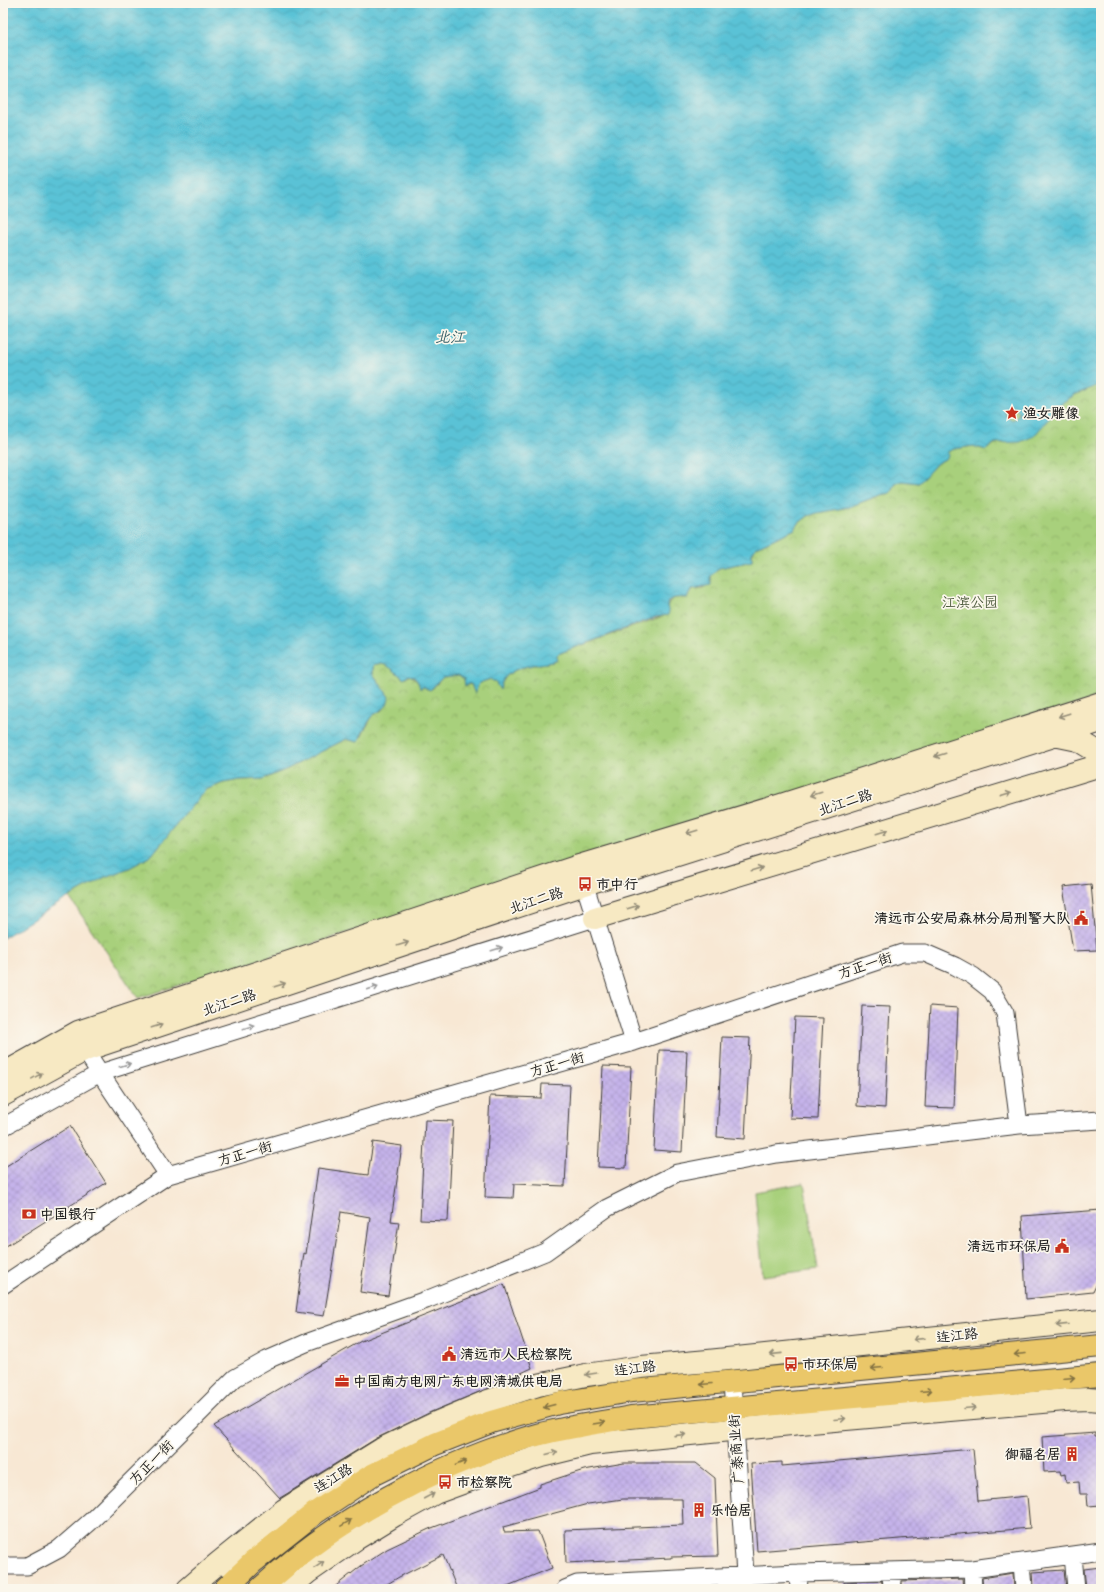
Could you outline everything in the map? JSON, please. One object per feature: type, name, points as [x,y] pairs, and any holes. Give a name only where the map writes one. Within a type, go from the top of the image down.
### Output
[{"type":"main road","name":"北江二路","points":[[3,1074],[82,1041],[582,875],[788,802],[1101,703]]},
{"type":"main road","name":"北江二路","points":[[582,875],[1101,721]]},
{"type":"main road","points":[[1054,735],[1078,740],[1101,754]]},
{"type":"main road","name":"北江二路","points":[[596,918],[1101,765]]},
{"type":"main road","name":"北江二路","points":[[3,1095],[82,1041]]},
{"type":"main road","name":"连江路","points":[[188,1589],[284,1510],[382,1449],[436,1423],[488,1401],[538,1385],[586,1374],[641,1367],[1101,1320]]},
{"type":"main road","points":[[1072,1349],[1101,1331]]},
{"type":"main road","name":"连江路","points":[[225,1589],[253,1562],[315,1512],[372,1474],[435,1444],[490,1422],[559,1403],[632,1391],[1101,1346]]},
{"type":"main road","points":[[288,1589],[331,1556],[395,1515],[436,1493],[541,1456],[590,1444],[734,1419],[762,1406],[1101,1375]]},
{"type":"main road","points":[[260,1589],[331,1532],[386,1499],[440,1472],[491,1450],[534,1436],[588,1424],[631,1418],[734,1419],[811,1422],[1065,1400],[1101,1400]]},
{"type":"main road","points":[[762,1406],[811,1422]]},
{"type":"main road","points":[[217,1564],[253,1562]]},
{"type":"street","points":[[582,875],[634,1042]]},
{"type":"street","name":"北江二路","points":[[3,1127],[100,1073],[596,918]]},
{"type":"street","name":"方正一街","points":[[3,1284],[168,1175],[634,1042],[902,953],[924,953],[955,966],[973,976],[992,991],[1005,1013],[1019,1125]]},
{"type":"street","points":[[82,1041],[100,1073],[168,1175]]},
{"type":"street","name":"方正一街","points":[[3,1566],[27,1566],[59,1549],[90,1522],[235,1378],[267,1360],[306,1343],[426,1300],[545,1252],[607,1208],[677,1173],[776,1154],[1019,1125],[1101,1120]]},
{"type":"street","name":"广泰商业街","points":[[732,1382],[746,1582]]},
{"type":"street","points":[[565,1589],[577,1584],[607,1586],[799,1581],[891,1571],[972,1569],[1101,1550]]},
{"type":"street","points":[[1073,1555],[1076,1589]]},
{"type":"street","points":[[1022,1562],[1024,1589]]},
{"type":"street","points":[[972,1569],[973,1589]]},
{"type":"street","points":[[891,1571],[892,1589]]},
{"type":"green space","name":"江滨公园","points":[[1101,384],[1101,695],[1072,707],[138,998],[69,897],[105,877],[129,868],[150,857],[205,790],[223,783],[240,780],[263,779],[287,769],[346,739],[358,742],[373,715],[384,709],[389,697],[373,674],[373,665],[385,665],[393,669],[402,678],[406,678],[410,675],[417,681],[421,688],[422,686],[427,689],[432,689],[443,677],[459,675],[464,678],[465,687],[471,684],[475,693],[479,683],[491,679],[500,689],[503,681],[515,670],[531,665],[556,661],[557,655],[560,653],[663,616],[670,601],[676,598],[687,598],[692,589],[703,588],[711,582],[711,576],[719,568],[752,561],[752,553],[756,547],[795,529],[799,523],[808,516],[849,507],[880,495],[890,493],[896,483],[903,481],[919,483],[937,463],[945,459],[947,452],[954,449],[973,446],[986,450],[996,443],[1003,443],[1042,427],[1059,406],[1074,395]]},
{"type":"green space","points":[[1012,406],[1017,408],[1019,413],[1017,418],[1012,420],[1007,418],[1005,413],[1007,408]]},
{"type":"green space","points":[[804,1183],[818,1269],[763,1276],[755,1192]]},
{"type":"water","name":"北江","points":[[3,3],[1101,3],[1101,384],[1074,395],[1059,406],[1034,436],[1020,442],[995,443],[986,450],[973,446],[954,449],[947,452],[948,455],[945,459],[937,463],[919,483],[903,481],[896,483],[890,493],[880,495],[849,507],[808,516],[799,523],[795,529],[756,547],[752,553],[752,561],[719,568],[711,576],[711,585],[692,589],[687,598],[671,599],[667,603],[669,612],[668,615],[656,617],[560,653],[557,655],[556,661],[514,671],[507,675],[502,681],[500,690],[495,682],[490,679],[479,683],[475,694],[471,684],[468,684],[465,687],[464,678],[459,675],[443,677],[430,690],[422,686],[420,689],[417,680],[414,677],[409,675],[404,679],[386,665],[373,665],[373,674],[389,697],[385,708],[375,714],[370,720],[358,742],[346,739],[287,769],[263,779],[240,780],[223,783],[205,790],[150,857],[129,868],[105,877],[69,897],[3,938]],"holes":[[[1011,406],[1015,407],[1019,412],[1018,416],[1013,420],[1007,417],[1005,412],[1007,408]]]},
{"type":"building","name":"清远市公安局森林分局刑警大队","points":[[1091,884],[1097,950],[1073,951],[1063,887]]},
{"type":"building","points":[[862,1006],[890,1007],[885,1108],[857,1106]]},
{"type":"building","points":[[930,1006],[958,1008],[954,1108],[925,1107]]},
{"type":"building","points":[[795,1017],[823,1018],[818,1119],[790,1118]]},
{"type":"building","points":[[722,1037],[750,1038],[745,1139],[717,1137]]},
{"type":"building","points":[[659,1050],[687,1051],[682,1152],[654,1150]]},
{"type":"building","points":[[603,1066],[631,1067],[626,1168],[598,1167]]},
{"type":"building","points":[[542,1084],[570,1085],[565,1186],[514,1184],[513,1198],[485,1197],[490,1096],[541,1098]]},
{"type":"building","points":[[425,1120],[453,1121],[448,1221],[420,1220]]},
{"type":"building","name":"中国银行","points":[[70,1126],[106,1183],[3,1248],[3,1168]]},
{"type":"building","points":[[373,1142],[402,1146],[391,1221],[399,1222],[388,1296],[360,1292],[370,1217],[341,1212],[324,1316],[296,1312],[318,1168],[368,1175]]},
{"type":"building","name":"清远市环保局","points":[[1101,1210],[1101,1275],[1093,1292],[1026,1299],[1022,1216]]},
{"type":"building","points":[[504,1284],[532,1368],[431,1412],[377,1438],[280,1498],[214,1426],[361,1341]]},
{"type":"building","name":"御福名居","points":[[1095,1433],[1095,1436],[1101,1436],[1101,1505],[1088,1506],[1087,1494],[1080,1494],[1079,1482],[1066,1483],[1065,1474],[1061,1475],[1060,1471],[1044,1472],[1042,1437]]},
{"type":"building","points":[[973,1449],[978,1501],[1027,1496],[1030,1528],[757,1551],[751,1464],[782,1462],[782,1466]]},
{"type":"building","points":[[624,1463],[696,1463],[715,1478],[718,1556],[566,1563],[565,1530],[683,1525],[682,1499],[623,1499],[588,1504],[503,1527],[504,1532],[538,1531],[552,1568],[500,1589],[457,1589],[443,1555],[399,1577],[379,1589],[332,1589],[361,1566],[387,1549],[429,1529],[540,1487],[540,1484],[584,1470]]},
{"type":"building","points":[[1101,1567],[1101,1589],[1086,1589],[1084,1569]]},
{"type":"building","points":[[1064,1570],[1066,1589],[1034,1589],[1033,1572]]},
{"type":"building","points":[[1013,1573],[1014,1589],[983,1589],[982,1578]]},
{"type":"building","points":[[962,1579],[963,1589],[902,1589],[902,1581]]},
{"type":"building","points":[[882,1581],[882,1589],[845,1589],[844,1582]]},
{"type":"place","name":"渔女雕像","points":[[1012,413]]},
{"type":"place","name":"市中行","points":[[585,884]]},
{"type":"place","name":"清远市公安局森林分局刑警大队","points":[[1081,918]]},
{"type":"place","name":"中国银行","points":[[29,1214]]},
{"type":"place","name":"清远市环保局","points":[[1062,1246]]},
{"type":"place","name":"清远市人民检察院","points":[[449,1354]]},
{"type":"place","name":"市环保局","points":[[791,1364]]},
{"type":"place","name":"中国南方电网广东电网清城供电局","points":[[342,1381]]},
{"type":"place","name":"御福名居","points":[[1072,1454]]},
{"type":"place","name":"市检察院","points":[[445,1482]]},
{"type":"place","name":"乐怡居","points":[[699,1510]]}]
